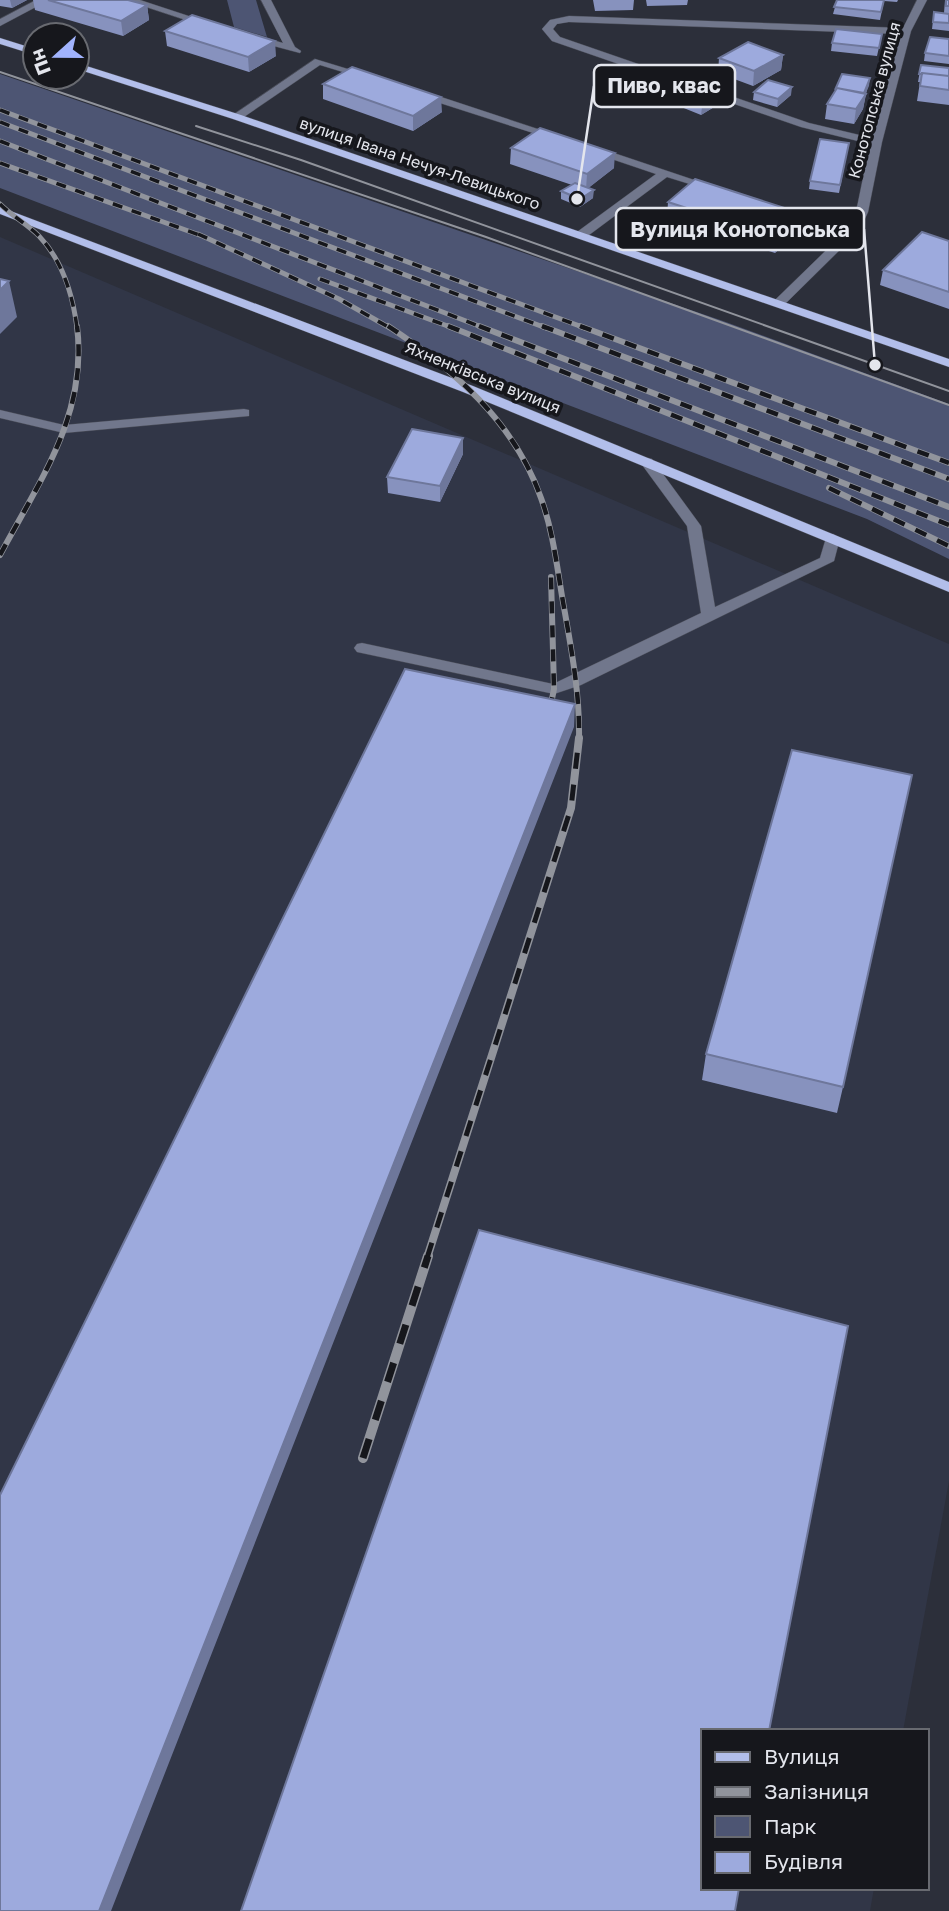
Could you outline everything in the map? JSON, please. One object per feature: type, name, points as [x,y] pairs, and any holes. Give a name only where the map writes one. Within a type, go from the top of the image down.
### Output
[{"type":"main road","points":[[0,41],[21,48]]},
{"type":"main road","name":"вулиця Івана Нечуя-Левицького","points":[[91,70],[237,117],[780,302],[949,363]]},
{"type":"main road","name":"Яхненківська вулиця","points":[[0,210],[468,389],[949,587]]},
{"type":"street","points":[[0,23],[44,0]]},
{"type":"street","points":[[130,0],[217,26]]},
{"type":"street","points":[[266,0],[291,49]]},
{"type":"street","name":"Конотопська вулиця","points":[[780,302],[853,230],[862,212],[876,142],[906,31],[922,0]]},
{"type":"street","points":[[876,142],[804,125],[556,39],[547,29],[554,22],[569,19],[906,31]]},
{"type":"street","points":[[242,34],[383,82]]},
{"type":"street","points":[[237,117],[319,61]]},
{"type":"street","points":[[408,90],[727,193]]},
{"type":"street","points":[[581,235],[665,173]]},
{"type":"street","points":[[0,414],[64,429],[244,413]]},
{"type":"street","points":[[647,461],[694,526],[709,615]]},
{"type":"street","points":[[362,649],[554,689],[827,561],[833,538]]},
{"type":"shaded area","points":[[0,237],[949,644],[949,1481],[903,1729],[701,1729],[701,1890],[874,1890],[870,1911],[0,1911]]},
{"type":"green space","points":[[227,0],[256,0],[267,37],[234,27]]},
{"type":"green space","points":[[0,74],[21,81],[21,91],[50,91],[723,321],[949,404],[949,559],[867,519],[0,188]]},
{"type":"building","points":[[48,0],[128,0],[147,5],[121,21]]},
{"type":"building","points":[[837,0],[884,0],[881,12],[834,7]]},
{"type":"building","points":[[934,12],[949,14],[949,23],[933,22]]},
{"type":"building","points":[[192,15],[275,41],[248,57],[165,31]]},
{"type":"building","points":[[836,29],[882,34],[879,48],[832,43]]},
{"type":"building","points":[[930,37],[949,39],[949,56],[925,53]]},
{"type":"building","points":[[748,42],[783,55],[754,71],[719,58]]},
{"type":"building","points":[[921,65],[949,68],[949,76],[919,74]]},
{"type":"building","points":[[352,67],[441,97],[413,116],[323,84]]},
{"type":"building","points":[[922,73],[949,76],[949,90],[920,86]]},
{"type":"building","points":[[842,74],[870,78],[864,93],[837,88],[835,90]]},
{"type":"building","points":[[678,80],[720,96],[702,107],[659,90]]},
{"type":"building","points":[[768,80],[792,87],[778,99],[754,92]]},
{"type":"building","points":[[837,88],[866,94],[856,109],[827,104]]},
{"type":"building","points":[[540,128],[615,153],[587,174],[511,148]]},
{"type":"building","points":[[820,139],[849,143],[840,185],[810,181]]},
{"type":"building","points":[[695,179],[803,214],[777,237],[668,202]]},
{"type":"building","points":[[575,183],[594,190],[580,199],[561,191]]},
{"type":"building","points":[[922,232],[949,241],[949,292],[883,270]]},
{"type":"building","points":[[0,279],[9,281],[0,290]]},
{"type":"building","points":[[412,429],[463,438],[440,486],[387,477]]},
{"type":"building","points":[[405,669],[575,704],[99,1911],[0,1911],[0,1495]]},
{"type":"building","points":[[792,750],[912,775],[843,1087],[706,1054]]},
{"type":"building","points":[[479,1230],[848,1326],[769,1729],[701,1729],[701,1890],[739,1890],[735,1911],[241,1911]]},
{"type":"tram line","points":[[0,72],[486,237],[949,405]]},
{"type":"tram line","points":[[196,126],[301,160],[949,391]]},
{"type":"railway","points":[[0,110],[585,328]]},
{"type":"railway","points":[[0,122],[546,328]]},
{"type":"railway","points":[[0,141],[484,328]]},
{"type":"railway","points":[[0,163],[203,236]]},
{"type":"railway","points":[[0,204],[39,236],[54,256],[69,291],[77,328]]},
{"type":"railway","points":[[198,234],[203,236]]},
{"type":"railway","points":[[203,236],[339,299],[390,328]]},
{"type":"railway","points":[[320,279],[453,328]]},
{"type":"railway","points":[[0,555],[45,473],[68,417],[78,358],[77,326]]},
{"type":"railway","points":[[388,326],[436,360],[479,399],[515,445],[529,470],[541,498],[554,549],[574,670],[579,738]]},
{"type":"railway","points":[[448,326],[949,525]]},
{"type":"railway","points":[[479,326],[949,507]]},
{"type":"railway","points":[[542,326],[949,479]]},
{"type":"railway","points":[[580,326],[949,463]]},
{"type":"railway","points":[[829,488],[949,546]]},
{"type":"railway","points":[[550,709],[554,689],[551,577]]},
{"type":"railway","points":[[427,1258],[571,808],[579,738]]},
{"type":"railway","points":[[363,1458],[428,1256]]},
{"type":"place","name":"Пиво, квас","points":[[577,199]]},
{"type":"place","name":"Вулиця Конотопська","points":[[875,365]]}]
